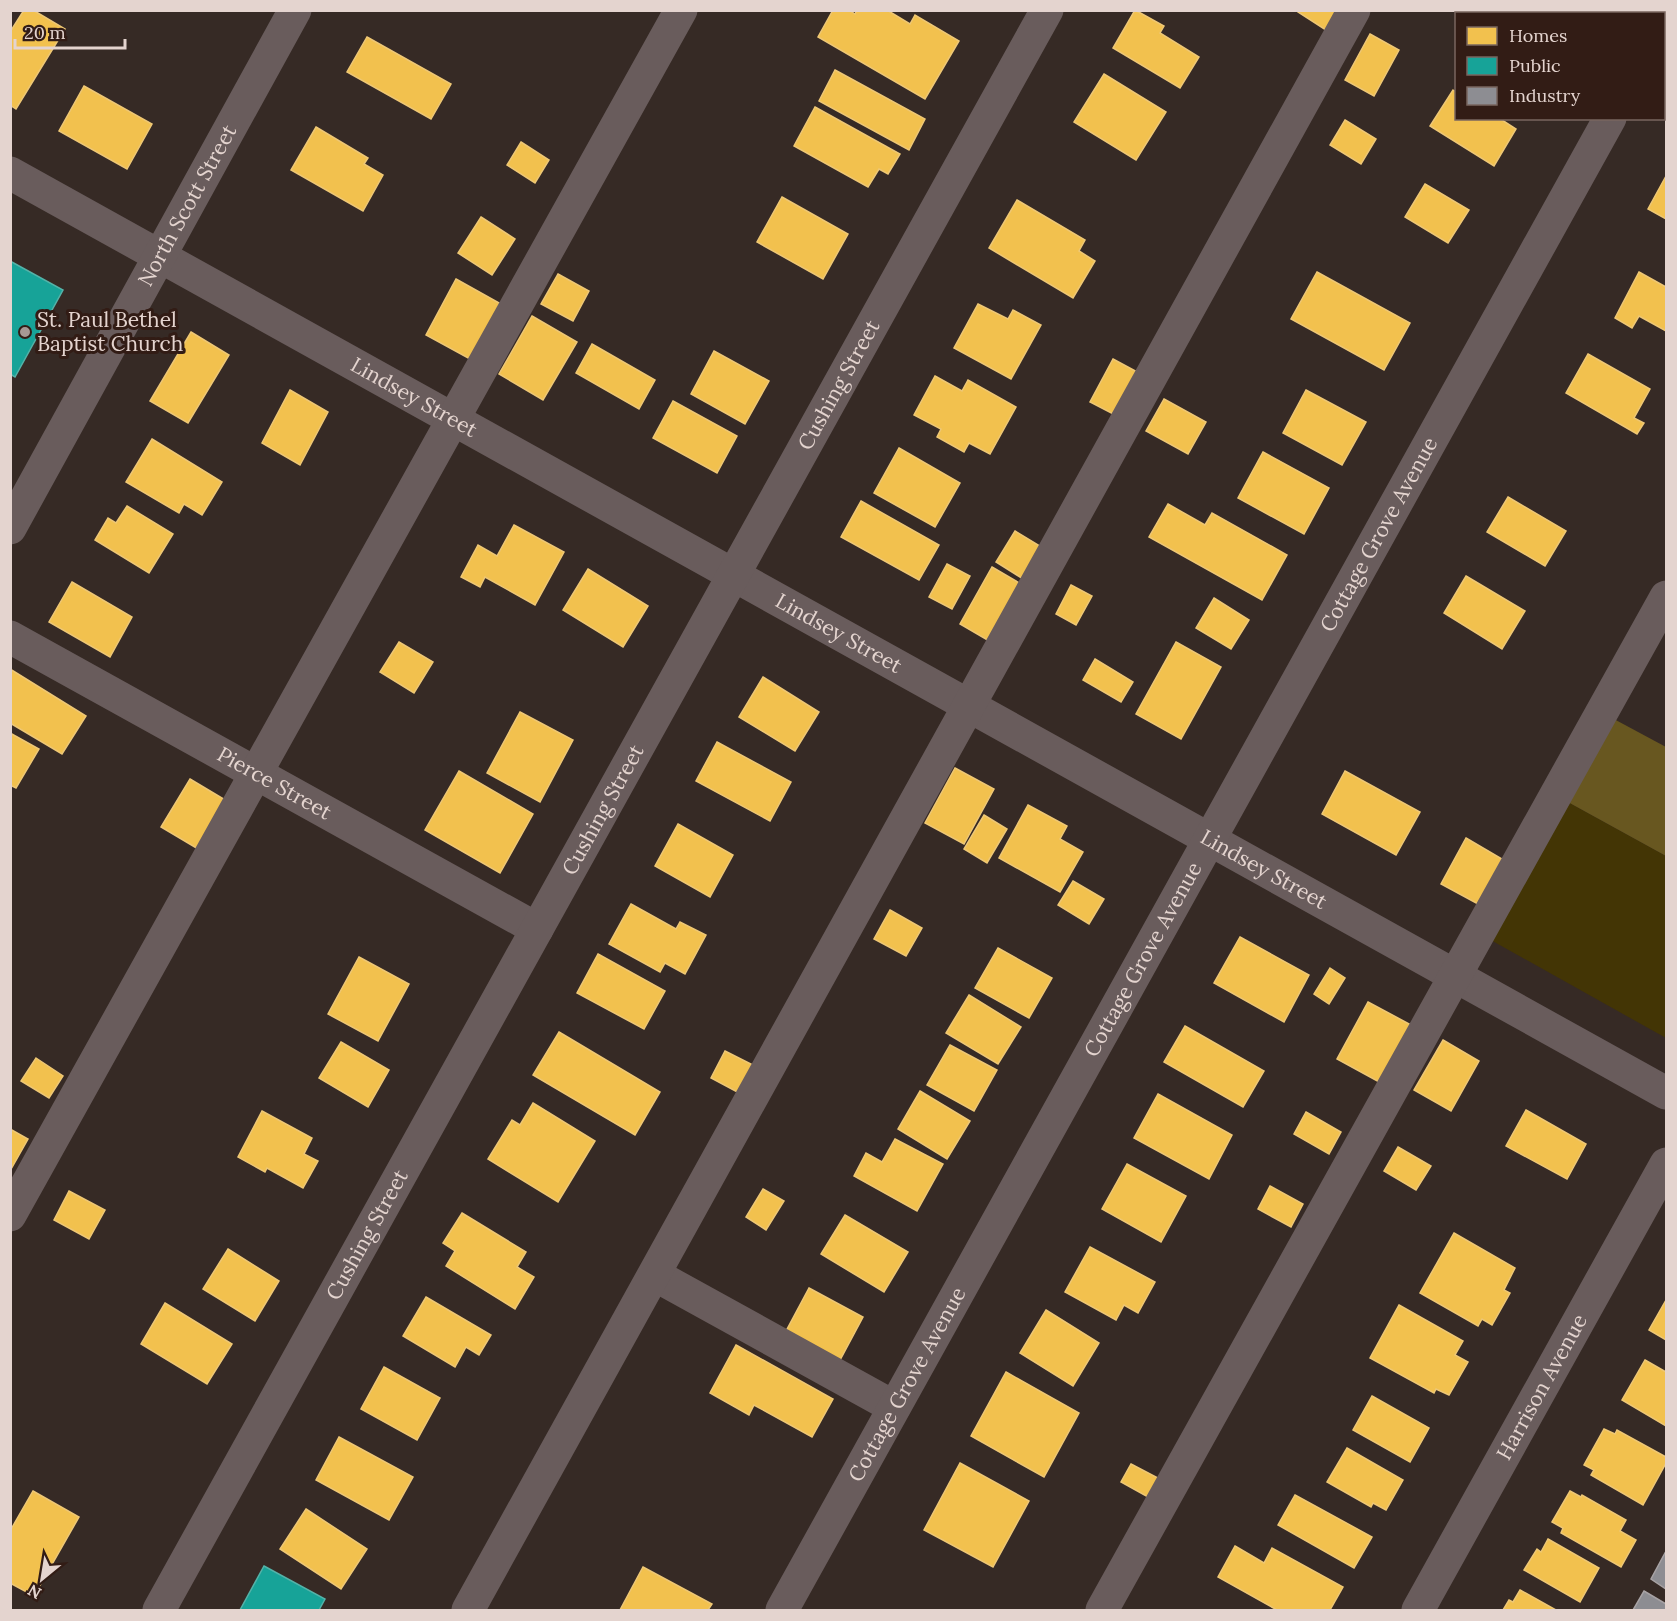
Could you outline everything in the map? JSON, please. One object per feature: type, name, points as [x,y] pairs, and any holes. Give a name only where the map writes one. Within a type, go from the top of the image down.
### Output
[{"type":"street","name":"North Scott Street","points":[[10,528],[295,10]]},
{"type":"street","points":[[10,1215],[681,10]]},
{"type":"street","name":"Cushing Street","points":[[159,1611],[1047,10]]},
{"type":"street","points":[[468,1611],[971,706],[1354,10]]},
{"type":"street","name":"Cottage Grove Avenue","points":[[782,1611],[1212,840],[1609,120]]},
{"type":"street","name":"Lindsey Street","points":[[10,173],[735,573],[1666,1093]]},
{"type":"street","points":[[1102,1611],[1666,597]]},
{"type":"street","name":"Pierce Street","points":[[10,637],[537,929]]},
{"type":"street","name":"Harrison Avenue","points":[[1418,1611],[1666,1164]]},
{"type":"street","points":[[656,1275],[894,1407]]},
{"type":"shaded area","points":[[1612,718],[1666,747],[1666,856],[1566,801]]},
{"type":"shaded area","points":[[1566,801],[1666,856],[1666,1038],[1489,939]]},
{"type":"building: Homes","points":[[24,10],[33,10],[65,29],[16,109],[10,105],[10,32]]},
{"type":"building: Homes","points":[[833,10],[849,10],[855,14],[857,10],[887,10],[910,24],[915,15],[959,41],[925,99],[818,37]]},
{"type":"building: Homes","points":[[1135,10],[1164,26],[1160,33],[1199,57],[1180,88],[1113,48]]},
{"type":"building: Homes","points":[[1299,10],[1347,10],[1332,34],[1298,12]]},
{"type":"building: Homes","points":[[1370,34],[1399,50],[1374,96],[1345,80]]},
{"type":"building: Homes","points":[[367,37],[451,84],[431,119],[347,72]]},
{"type":"building: Homes","points":[[835,70],[925,119],[909,150],[819,101]]},
{"type":"building: Homes","points":[[1104,74],[1166,112],[1136,160],[1074,122]]},
{"type":"building: Homes","points":[[84,86],[152,124],[127,169],[59,131]]},
{"type":"building: Homes","points":[[1453,90],[1455,91],[1455,120],[1502,120],[1516,129],[1494,166],[1430,126]]},
{"type":"building: Homes","points":[[815,107],[900,154],[888,174],[879,169],[868,187],[794,146]]},
{"type":"building: Homes","points":[[1345,120],[1376,139],[1361,164],[1330,145]]},
{"type":"building: Homes","points":[[316,127],[368,158],[364,164],[383,175],[363,211],[291,170]]},
{"type":"building: Homes","points":[[521,142],[549,160],[535,183],[507,165]]},
{"type":"building: Homes","points":[[1666,176],[1666,219],[1648,209]]},
{"type":"building: Homes","points":[[1425,184],[1469,210],[1448,243],[1405,217]]},
{"type":"building: Homes","points":[[782,197],[848,234],[823,279],[757,242]]},
{"type":"building: Homes","points":[[1017,200],[1085,240],[1079,251],[1095,261],[1073,298],[989,248]]},
{"type":"building: Homes","points":[[481,217],[515,239],[492,275],[458,253]]},
{"type":"building: Homes","points":[[1317,272],[1410,323],[1384,370],[1291,319]]},
{"type":"building: Homes","points":[[1639,272],[1666,287],[1666,331],[1639,316],[1632,328],[1615,318]]},
{"type":"building: Homes","points":[[558,274],[589,291],[573,321],[541,304]]},
{"type":"building: Homes","points":[[456,279],[501,304],[470,359],[426,335]]},
{"type":"building: Homes","points":[[978,304],[1008,319],[1013,310],[1041,325],[1011,379],[954,348]]},
{"type":"building: Homes","points":[[532,316],[577,342],[543,400],[499,374]]},
{"type":"building: Homes","points":[[191,332],[229,355],[188,423],[150,401]]},
{"type":"building: Homes","points":[[592,344],[655,380],[639,409],[576,373]]},
{"type":"building: Homes","points":[[714,351],[769,381],[745,424],[691,394]]},
{"type":"building: Homes","points":[[1588,354],[1650,389],[1634,418],[1644,423],[1637,434],[1566,393]]},
{"type":"building: Homes","points":[[1113,359],[1143,375],[1121,418],[1090,402]]},
{"type":"building: Homes","points":[[935,376],[962,391],[968,380],[1016,407],[990,454],[969,443],[964,452],[937,437],[941,429],[914,415]]},
{"type":"building: Homes","points":[[290,390],[328,412],[300,465],[262,443]]},
{"type":"building: Homes","points":[[1306,390],[1366,422],[1342,465],[1283,433]]},
{"type":"building: Homes","points":[[1164,399],[1206,422],[1188,454],[1146,431]]},
{"type":"building: Homes","points":[[673,401],[737,436],[717,473],[653,438]]},
{"type":"building: Homes","points":[[152,439],[222,482],[202,515],[184,504],[179,513],[126,482]]},
{"type":"building: Homes","points":[[899,448],[960,483],[935,527],[874,493]]},
{"type":"building: Homes","points":[[1263,452],[1329,488],[1304,534],[1238,498]]},
{"type":"building: Homes","points":[[1508,497],[1566,531],[1545,566],[1487,532]]},
{"type":"building: Homes","points":[[861,501],[939,545],[919,580],[841,537]]},
{"type":"building: Homes","points":[[1168,504],[1205,525],[1212,513],[1287,555],[1262,600],[1149,537]]},
{"type":"building: Homes","points":[[127,506],[173,534],[149,573],[95,540],[108,518],[116,523]]},
{"type":"building: Homes","points":[[514,525],[564,552],[535,605],[485,577],[480,587],[461,577],[478,545],[497,556]]},
{"type":"building: Homes","points":[[1015,531],[1048,551],[1028,582],[996,562]]},
{"type":"building: Homes","points":[[947,564],[970,576],[952,609],[929,597]]},
{"type":"building: Homes","points":[[992,567],[1028,588],[996,645],[960,624]]},
{"type":"building: Homes","points":[[588,569],[648,606],[623,647],[563,610]]},
{"type":"building: Homes","points":[[1466,576],[1525,611],[1502,649],[1444,613]]},
{"type":"building: Homes","points":[[72,582],[132,617],[110,657],[49,622]]},
{"type":"building: Homes","points":[[1071,585],[1092,596],[1076,625],[1056,614]]},
{"type":"building: Homes","points":[[1214,598],[1249,620],[1231,649],[1196,628]]},
{"type":"building: Homes","points":[[399,642],[433,662],[414,693],[380,672]]},
{"type":"building: Homes","points":[[1176,642],[1221,667],[1181,739],[1136,714]]},
{"type":"building: Homes","points":[[1095,659],[1133,682],[1121,702],[1083,680]]},
{"type":"building: Homes","points":[[10,669],[86,716],[62,754],[10,723]]},
{"type":"building: Homes","points":[[763,677],[819,712],[795,751],[739,717]]},
{"type":"building: Homes","points":[[520,712],[573,740],[540,802],[487,773]]},
{"type":"building: Homes","points":[[10,733],[39,749],[16,788],[10,785]]},
{"type":"building: Homes","points":[[717,742],[791,782],[770,821],[696,781]]},
{"type":"building: Homes","points":[[955,768],[994,789],[964,844],[925,823]]},
{"type":"building: Homes","points":[[459,771],[533,814],[500,873],[425,830]]},
{"type":"building: Homes","points":[[1345,771],[1420,812],[1396,855],[1322,814]]},
{"type":"building: Homes","points":[[190,779],[227,801],[198,849],[161,827]]},
{"type":"building: Homes","points":[[1028,805],[1067,826],[1060,839],[1083,852],[1060,892],[999,858]]},
{"type":"building: Homes","points":[[984,815],[1007,829],[987,863],[964,849]]},
{"type":"building: Homes","points":[[678,824],[733,855],[710,897],[655,866]]},
{"type":"building: Homes","points":[[1466,838],[1502,859],[1478,904],[1441,884]]},
{"type":"building: Homes","points":[[1073,881],[1104,899],[1089,924],[1058,905]]},
{"type":"building: Homes","points":[[631,904],[676,929],[680,922],[706,935],[685,974],[665,963],[660,972],[609,944]]},
{"type":"building: Homes","points":[[890,910],[922,928],[906,956],[874,939]]},
{"type":"building: Homes","points":[[1240,937],[1309,975],[1284,1022],[1214,983]]},
{"type":"building: Homes","points":[[998,948],[1052,978],[1029,1018],[975,988]]},
{"type":"building: Homes","points":[[598,954],[665,991],[644,1029],[577,993]]},
{"type":"building: Homes","points":[[359,957],[409,984],[378,1041],[328,1014]]},
{"type":"building: Homes","points":[[1330,968],[1345,978],[1329,1004],[1314,994]]},
{"type":"building: Homes","points":[[969,995],[1021,1027],[998,1064],[946,1033]]},
{"type":"building: Homes","points":[[1368,1002],[1413,1026],[1381,1083],[1337,1059]]},
{"type":"building: Homes","points":[[1185,1026],[1264,1071],[1243,1107],[1164,1062]]},
{"type":"building: Homes","points":[[559,1032],[660,1092],[635,1135],[533,1075]]},
{"type":"building: Homes","points":[[1443,1040],[1479,1061],[1451,1111],[1414,1090]]},
{"type":"building: Homes","points":[[341,1042],[389,1070],[368,1107],[319,1078]]},
{"type":"building: Homes","points":[[950,1045],[997,1070],[974,1111],[927,1085]]},
{"type":"building: Homes","points":[[725,1051],[755,1066],[741,1094],[711,1078]]},
{"type":"building: Homes","points":[[36,1058],[63,1076],[49,1098],[21,1081]]},
{"type":"building: Homes","points":[[920,1091],[970,1121],[947,1159],[898,1129]]},
{"type":"building: Homes","points":[[1158,1094],[1232,1135],[1209,1179],[1134,1138]]},
{"type":"building: Homes","points":[[533,1103],[595,1141],[558,1202],[488,1159],[512,1120],[520,1125]]},
{"type":"building: Homes","points":[[1526,1110],[1586,1144],[1567,1179],[1506,1146]]},
{"type":"building: Homes","points":[[262,1111],[312,1138],[304,1154],[318,1161],[303,1188],[267,1168],[265,1172],[238,1157]]},
{"type":"building: Homes","points":[[1306,1112],[1341,1132],[1329,1154],[1294,1134]]},
{"type":"building: Homes","points":[[10,1129],[28,1139],[10,1171]]},
{"type":"building: Homes","points":[[895,1139],[943,1164],[917,1211],[854,1176],[866,1153],[882,1162]]},
{"type":"building: Homes","points":[[1398,1147],[1431,1166],[1416,1190],[1384,1171]]},
{"type":"building: Homes","points":[[1127,1164],[1186,1196],[1161,1242],[1102,1209]]},
{"type":"building: Homes","points":[[1270,1186],[1303,1204],[1291,1227],[1258,1209]]},
{"type":"building: Homes","points":[[763,1189],[784,1201],[766,1230],[746,1217]]},
{"type":"building: Homes","points":[[69,1191],[105,1210],[89,1239],[54,1220]]},
{"type":"building: Homes","points":[[462,1213],[526,1252],[517,1267],[534,1277],[515,1309],[446,1266],[455,1251],[443,1243]]},
{"type":"building: Homes","points":[[845,1215],[908,1252],[884,1292],[821,1254]]},
{"type":"building: Homes","points":[[1454,1233],[1515,1268],[1504,1290],[1510,1293],[1492,1325],[1482,1319],[1478,1326],[1420,1293]]},
{"type":"building: Homes","points":[[1090,1247],[1155,1282],[1138,1313],[1124,1305],[1116,1320],[1065,1292]]},
{"type":"building: Homes","points":[[228,1249],[279,1281],[255,1321],[203,1289]]},
{"type":"building: Homes","points":[[809,1288],[863,1317],[839,1362],[785,1333]]},
{"type":"building: Homes","points":[[426,1297],[491,1335],[479,1355],[466,1347],[455,1367],[403,1336]]},
{"type":"building: Homes","points":[[1666,1300],[1666,1340],[1649,1330]]},
{"type":"building: Homes","points":[[165,1303],[232,1344],[207,1384],[141,1344]]},
{"type":"building: Homes","points":[[1399,1305],[1463,1341],[1455,1355],[1468,1362],[1449,1395],[1436,1389],[1434,1393],[1370,1358]]},
{"type":"building: Homes","points":[[1046,1310],[1099,1343],[1073,1386],[1020,1353]]},
{"type":"building: Homes","points":[[736,1345],[833,1399],[812,1437],[754,1405],[749,1415],[710,1393]]},
{"type":"building: Homes","points":[[1645,1360],[1666,1372],[1666,1426],[1622,1400]]},
{"type":"building: Homes","points":[[384,1367],[440,1398],[417,1440],[361,1409]]},
{"type":"building: Homes","points":[[1006,1372],[1079,1413],[1044,1477],[971,1436]]},
{"type":"building: Homes","points":[[1372,1396],[1429,1428],[1410,1462],[1353,1430]]},
{"type":"building: Homes","points":[[1604,1429],[1615,1434],[1617,1430],[1666,1457],[1666,1463],[1643,1505],[1591,1475],[1594,1470],[1584,1465]]},
{"type":"building: Homes","points":[[339,1437],[413,1477],[389,1520],[316,1480]]},
{"type":"building: Homes","points":[[1347,1448],[1403,1480],[1386,1510],[1373,1503],[1371,1507],[1327,1482]]},
{"type":"building: Homes","points":[[960,1463],[1029,1501],[993,1567],[924,1530]]},
{"type":"building: Homes","points":[[1131,1464],[1158,1478],[1148,1497],[1121,1482]]},
{"type":"building: Homes","points":[[33,1491],[79,1517],[34,1596],[10,1583],[10,1531]]},
{"type":"building: Homes","points":[[1570,1491],[1581,1497],[1582,1495],[1626,1520],[1620,1531],[1636,1540],[1621,1567],[1561,1533],[1563,1528],[1552,1522]]},
{"type":"building: Homes","points":[[1295,1495],[1372,1537],[1354,1568],[1278,1525]]},
{"type":"building: Homes","points":[[306,1509],[367,1549],[341,1589],[280,1549]]},
{"type":"building: Homes","points":[[1548,1539],[1599,1568],[1580,1602],[1524,1570],[1537,1549],[1541,1552]]},
{"type":"building: Homes","points":[[1235,1546],[1264,1563],[1272,1548],[1343,1587],[1330,1610],[1277,1610],[1218,1577]]},
{"type":"building: Homes","points":[[643,1567],[712,1604],[708,1610],[620,1610]]},
{"type":"building: Homes","points":[[1520,1590],[1556,1610],[1503,1610],[1509,1600],[1513,1602]]},
{"type":"building: Public","name":"St. Paul Bethel Baptist Church","points":[[10,261],[63,290],[15,377],[10,374]]},
{"type":"building: Public","points":[[264,1566],[325,1599],[319,1610],[240,1610]]},
{"type":"building: Industry","points":[[1666,1554],[1666,1589],[1651,1579]]},
{"type":"building: Industry","points":[[1644,1591],[1666,1604],[1666,1610],[1633,1610]]},
{"type":"place","name":"St. Paul Bethel Baptist Church","points":[[25,332]]}]
